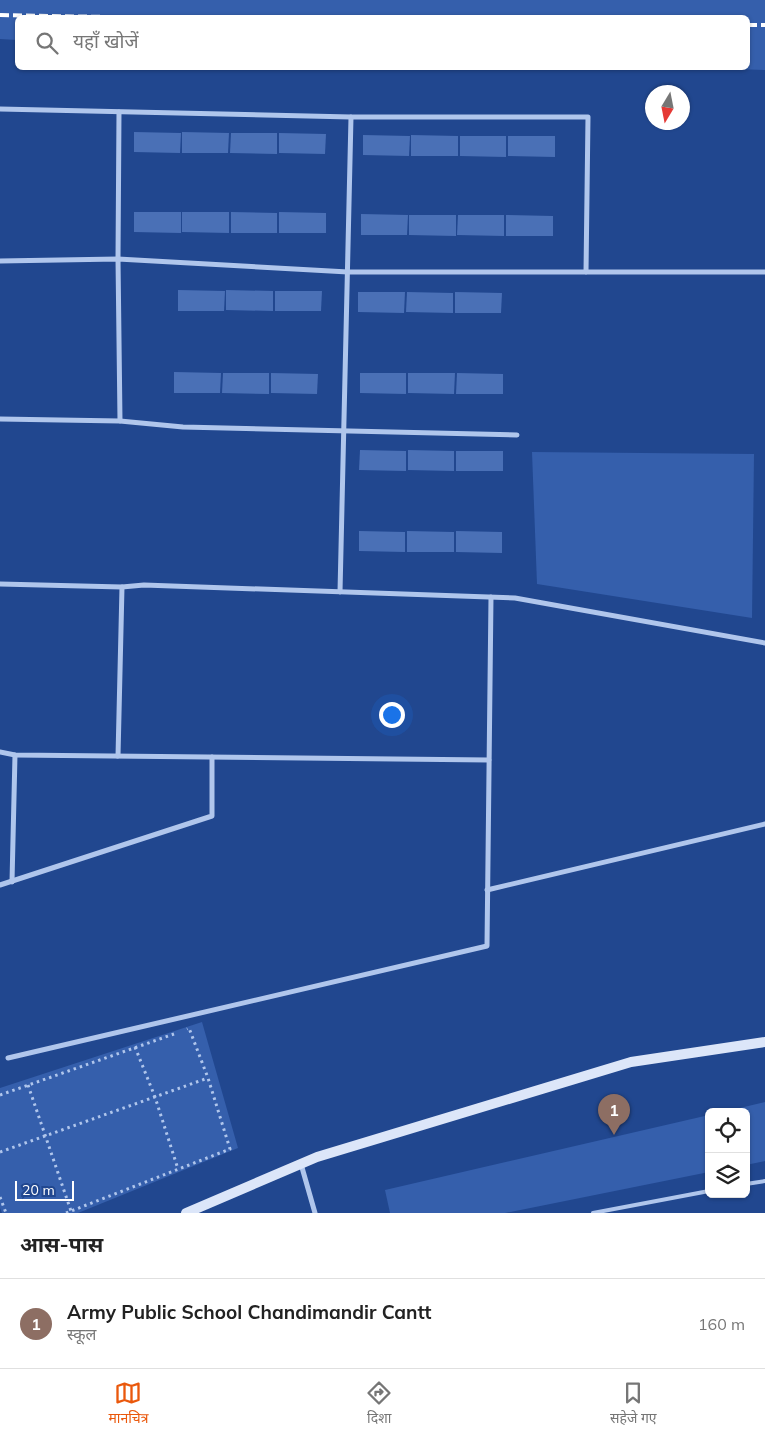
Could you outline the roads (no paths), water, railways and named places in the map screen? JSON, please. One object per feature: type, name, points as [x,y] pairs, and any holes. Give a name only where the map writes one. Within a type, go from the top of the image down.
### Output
[{"type":"street","points":[[0,109],[352,117],[588,117],[586,272]]},
{"type":"street","points":[[120,112],[118,259],[120,421]]},
{"type":"street","points":[[340,592],[352,117]]},
{"type":"street","points":[[0,261],[118,259],[348,272],[765,272]]},
{"type":"street","points":[[0,419],[120,421],[183,427],[517,434]]},
{"type":"street","points":[[0,584],[122,587],[144,584],[515,598],[765,643]]},
{"type":"street","points":[[118,756],[122,587]]},
{"type":"street","points":[[8,1058],[487,946],[491,597]]},
{"type":"street","points":[[0,752],[15,755],[489,760]]},
{"type":"street","points":[[12,882],[15,755]]},
{"type":"street","points":[[0,885],[212,816],[212,757]]},
{"type":"street","points":[[487,890],[765,824]]},
{"type":"street","points":[[186,1213],[317,1157],[631,1062],[765,1042]]},
{"type":"street","points":[[301,1164],[315,1213]]},
{"type":"lane","points":[[750,1183],[765,1181]]},
{"type":"lane","points":[[594,1213],[705,1192]]},
{"type":"railway","points":[[0,15],[15,15]]},
{"type":"railway","points":[[750,25],[765,25]]},
{"type":"place","name":"Army Public School Chandimandir Cantt","points":[[614,1135]]}]
